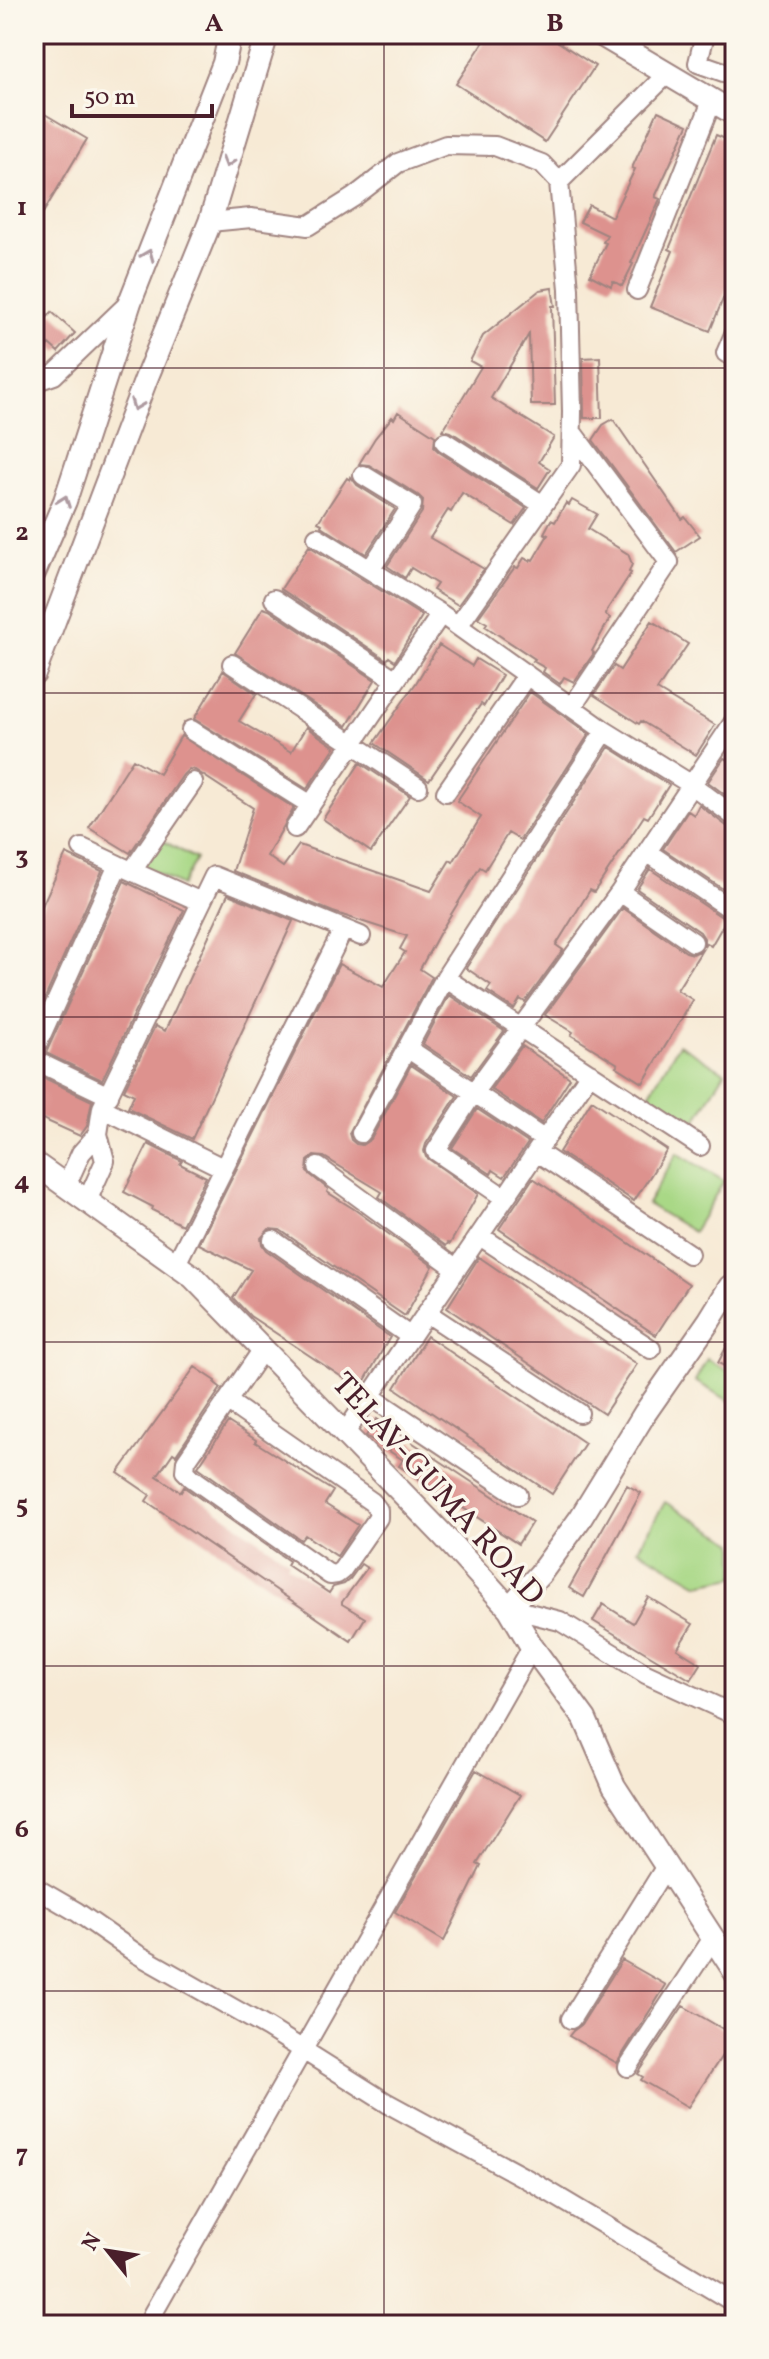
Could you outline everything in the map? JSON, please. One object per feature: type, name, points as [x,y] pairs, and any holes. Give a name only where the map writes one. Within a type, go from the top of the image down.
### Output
[{"type":"street","points":[[34,573],[65,501],[130,302],[224,63],[230,34]]},
{"type":"street","points":[[34,674],[146,379],[210,222],[267,34]]},
{"type":"street","points":[[600,34],[735,114]]},
{"type":"street","points":[[705,34],[698,63],[735,76]]},
{"type":"street","points":[[559,182],[667,74]]},
{"type":"street","points":[[637,290],[712,101]]},
{"type":"street","points":[[210,222],[251,218],[308,226],[354,197],[398,163],[446,145],[495,146],[542,164],[559,182],[569,289],[571,465],[458,626]]},
{"type":"street","points":[[34,382],[54,375],[130,302]]},
{"type":"street","points":[[735,332],[726,353],[735,358]]},
{"type":"street","points":[[572,432],[669,562],[572,707]]},
{"type":"street","points":[[445,442],[543,505]]},
{"type":"street","points":[[363,475],[412,505],[370,570]]},
{"type":"street","points":[[317,537],[441,614],[605,731],[692,785],[735,817]]},
{"type":"street","points":[[274,599],[396,680]]},
{"type":"street","points":[[295,828],[441,614]]},
{"type":"street","points":[[232,664],[418,787]]},
{"type":"street","points":[[446,792],[527,675]]},
{"type":"street","points":[[505,1198],[436,1151],[474,1092],[620,892],[735,720]]},
{"type":"street","points":[[191,730],[311,805]]},
{"type":"street","points":[[361,1133],[445,978],[605,731]]},
{"type":"street","points":[[34,1051],[125,868],[193,782]]},
{"type":"street","points":[[82,848],[201,902]]},
{"type":"street","points":[[647,852],[731,909]]},
{"type":"street","points":[[66,1186],[81,1153],[98,1134],[106,1102],[214,876],[352,933],[223,1168],[176,1264]]},
{"type":"street","points":[[620,892],[693,942]]},
{"type":"street","points":[[445,978],[700,1146]]},
{"type":"street","points":[[407,1048],[474,1092],[541,1146],[689,1254]]},
{"type":"street","points":[[34,1060],[223,1168]]},
{"type":"street","points":[[345,1433],[590,1073]]},
{"type":"street","points":[[87,1201],[105,1161],[98,1134]]},
{"type":"street","name":"TELAV-GUMA ROAD","points":[[34,1163],[193,1277],[443,1535],[509,1608],[532,1647],[585,1719],[614,1786],[735,1972]]},
{"type":"street","points":[[318,1167],[457,1269]]},
{"type":"street","points":[[480,1236],[651,1349]]},
{"type":"street","points":[[273,1240],[411,1337]]},
{"type":"street","points":[[735,1284],[645,1413],[580,1519],[540,1574],[509,1608],[560,1621],[646,1674],[735,1715]]},
{"type":"street","points":[[427,1313],[579,1413]]},
{"type":"street","points":[[227,1401],[372,1502],[378,1510],[378,1518],[337,1574],[330,1575],[185,1471],[186,1461],[227,1401],[263,1349]]},
{"type":"street","points":[[370,1396],[518,1495]]},
{"type":"street","points":[[152,2315],[532,1647]]},
{"type":"street","points":[[571,2019],[666,1866]]},
{"type":"street","points":[[34,1887],[77,1912],[137,1954],[387,2103],[536,2184],[735,2303]]},
{"type":"street","points":[[628,2067],[713,1938]]},
{"type":"green space","points":[[158,838],[196,859],[181,886],[143,866]]},
{"type":"green space","points":[[679,1044],[725,1072],[695,1122],[649,1094]]},
{"type":"green space","points":[[677,1153],[724,1181],[693,1232],[647,1204]]},
{"type":"green space","points":[[707,1359],[733,1374],[735,1371],[735,1404],[695,1381]]},
{"type":"green space","points":[[665,1502],[735,1543],[735,1577],[699,1584],[638,1549]]},
{"type":"building","points":[[489,34],[546,34],[595,66],[545,142],[456,84]]},
{"type":"building","points":[[658,111],[688,125],[655,197],[660,199],[633,264],[622,286],[613,281],[611,286],[590,275],[607,235],[580,222],[589,205],[612,217]]},
{"type":"building","points":[[43,113],[87,139],[34,228],[34,128]]},
{"type":"building","points":[[716,135],[735,143],[735,269],[710,331],[650,307],[673,251],[669,249]]},
{"type":"building","points":[[552,288],[555,306],[552,306],[555,405],[531,405],[529,334],[491,398],[554,437],[539,462],[550,469],[538,488],[451,432],[443,430],[481,367],[470,361],[483,336],[540,290]]},
{"type":"building","points":[[52,312],[75,333],[58,352],[49,344],[34,361],[34,316],[42,323]]},
{"type":"building","points":[[600,357],[602,418],[584,418],[583,358]]},
{"type":"building","points":[[398,412],[435,436],[434,447],[439,452],[526,508],[514,525],[462,493],[451,512],[448,510],[430,538],[484,569],[458,605],[433,590],[437,584],[411,568],[405,578],[387,566],[422,512],[423,500],[369,465],[359,464],[375,438]]},
{"type":"building","points":[[613,419],[682,519],[685,517],[700,536],[676,552],[593,440],[603,425]]},
{"type":"building","points":[[351,477],[357,485],[395,509],[366,554],[318,522],[347,478],[350,480]]},
{"type":"building","points":[[572,500],[597,514],[588,529],[628,554],[632,564],[631,573],[607,610],[606,615],[610,618],[592,651],[594,653],[574,682],[564,677],[560,684],[543,672],[545,668],[533,661],[535,659],[485,626],[487,623],[478,618],[515,567],[518,568],[524,558],[533,560],[548,535],[544,533],[551,520],[555,522],[566,503],[569,505]]},
{"type":"building","points":[[309,546],[422,616],[395,661],[389,657],[387,660],[281,589]]},
{"type":"building","points":[[263,608],[375,680],[347,726],[235,653]]},
{"type":"building","points":[[652,621],[688,644],[657,690],[715,725],[696,755],[594,695],[614,666],[620,670]]},
{"type":"building","points":[[439,645],[472,666],[476,659],[502,675],[484,706],[481,704],[429,780],[374,743]]},
{"type":"building","points":[[223,671],[256,694],[239,721],[291,752],[306,727],[335,747],[307,789],[194,719]]},
{"type":"building","points":[[530,692],[589,734],[520,840],[508,833],[485,870],[480,867],[439,934],[420,969],[432,977],[349,1133],[356,1144],[362,1145],[371,1139],[411,1065],[457,1096],[426,1144],[426,1157],[478,1194],[446,1246],[379,1197],[382,1192],[324,1157],[314,1156],[308,1161],[307,1172],[328,1189],[327,1192],[433,1266],[405,1316],[280,1230],[269,1229],[261,1238],[266,1250],[390,1337],[360,1389],[250,1316],[233,1298],[251,1270],[199,1244],[339,964],[383,987],[405,952],[400,949],[407,936],[333,912],[233,871],[253,808],[195,770],[189,769],[183,775],[130,853],[89,828],[133,759],[159,774],[181,736],[294,808],[267,856],[283,867],[299,845],[431,891],[481,817],[457,801]]},
{"type":"building","points":[[609,747],[669,785],[648,818],[644,816],[594,892],[590,890],[556,945],[563,950],[525,1002],[520,999],[514,1009],[487,991],[491,985],[466,968]]},
{"type":"building","points":[[724,758],[735,764],[735,802],[708,782]]},
{"type":"building","points":[[360,763],[410,796],[371,852],[323,819]]},
{"type":"building","points":[[699,805],[735,829],[735,897],[663,849],[688,811],[694,815]]},
{"type":"building","points":[[66,854],[102,871],[40,1009],[34,1006],[34,923]]},
{"type":"building","points":[[650,869],[726,920],[711,946],[706,943],[704,947],[700,932],[637,889]]},
{"type":"building","points":[[124,881],[184,910],[102,1080],[46,1053]]},
{"type":"building","points":[[228,894],[293,921],[192,1139],[128,1108],[134,1095],[124,1090],[155,1026],[165,1031]]},
{"type":"building","points":[[623,908],[686,952],[693,954],[702,950],[677,990],[693,1000],[643,1083],[545,1015]]},
{"type":"building","points":[[449,995],[504,1031],[471,1076],[423,1044]]},
{"type":"building","points":[[522,1046],[570,1078],[541,1123],[491,1089]]},
{"type":"building","points":[[36,1074],[92,1101],[87,1126],[80,1136],[34,1115]]},
{"type":"building","points":[[592,1100],[667,1150],[634,1201],[559,1152]]},
{"type":"building","points":[[477,1109],[528,1143],[504,1177],[493,1170],[491,1174],[452,1148]]},
{"type":"building","points":[[148,1144],[206,1177],[182,1225],[124,1192]]},
{"type":"building","points":[[533,1178],[689,1284],[656,1335],[499,1229]]},
{"type":"building","points":[[479,1257],[637,1364],[604,1414],[447,1308]]},
{"type":"building","points":[[735,1330],[735,1361],[731,1369],[718,1363]]},
{"type":"building","points":[[427,1336],[585,1443],[552,1494],[395,1388]]},
{"type":"building","points":[[195,1367],[221,1388],[176,1455],[173,1453],[157,1476],[181,1492],[184,1487],[329,1593],[333,1587],[350,1579],[361,1564],[367,1568],[342,1602],[365,1618],[351,1641],[146,1501],[150,1495],[118,1473]]},
{"type":"building","points":[[377,1419],[532,1522],[518,1544],[399,1466],[403,1460],[366,1436]]},
{"type":"building","points":[[228,1422],[333,1491],[325,1504],[358,1525],[337,1556],[305,1535],[301,1540],[198,1467]]},
{"type":"building","points":[[627,1485],[641,1493],[584,1597],[569,1588]]},
{"type":"building","points":[[648,1597],[693,1624],[677,1649],[701,1664],[691,1680],[593,1621],[603,1604],[633,1623]]},
{"type":"building","points":[[476,1770],[520,1795],[477,1864],[481,1866],[444,1941],[395,1912]]},
{"type":"building","points":[[622,1960],[666,1985],[617,2063],[569,2036],[581,2025]]},
{"type":"building","points":[[683,2006],[735,2036],[688,2107],[641,2080],[643,2077],[638,2074]]}]
